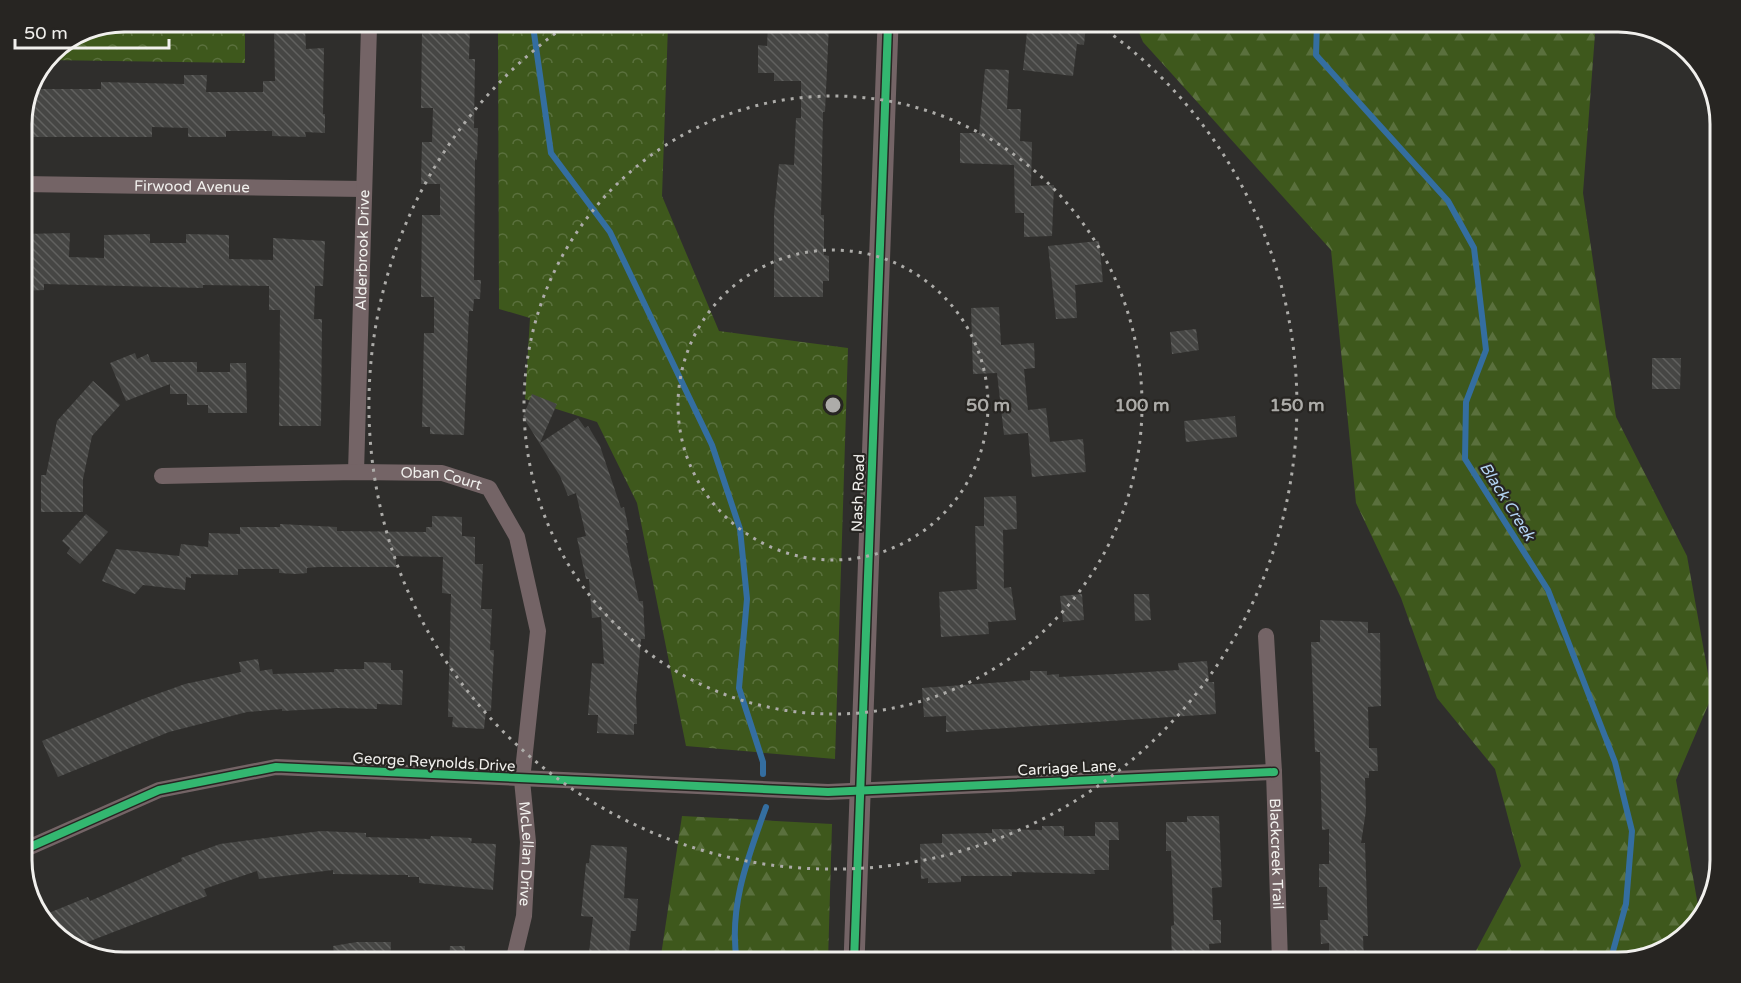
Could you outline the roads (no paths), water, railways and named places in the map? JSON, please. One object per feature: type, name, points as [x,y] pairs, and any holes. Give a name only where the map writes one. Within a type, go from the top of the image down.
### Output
[{"type":"street","name":"Alderbrook Drive","points":[[356,472],[369,32]]},
{"type":"street","name":"Nash Road","points":[[854,952],[888,32]]},
{"type":"street","name":"Firwood Avenue","points":[[32,183],[364,189]]},
{"type":"street","name":"Oban Court","points":[[162,476],[356,472],[442,473],[489,488],[517,537],[538,631],[522,780]]},
{"type":"street","name":"Blackcreek Trail","points":[[1266,636],[1274,772],[1280,952]]},
{"type":"street","name":"George Reynolds Drive","points":[[32,846],[159,790],[276,767],[522,780],[861,792]]},
{"type":"street","name":"Carriage Lane","points":[[861,792],[1274,772]]},
{"type":"street","name":"McLellan Drive","points":[[515,952],[524,916],[528,842],[522,780]]},
{"type":"waterway","points":[[534,32],[551,153],[610,232],[712,445],[740,529],[747,599],[739,688],[763,762],[763,774]]},
{"type":"waterway","name":"Black Creek","points":[[1317,32],[1316,55],[1448,201],[1474,248],[1486,350],[1466,402],[1465,459],[1548,590],[1615,762],[1632,831],[1626,904],[1613,952]]},
{"type":"waterway","points":[[736,952],[737,902],[766,807]]}]
